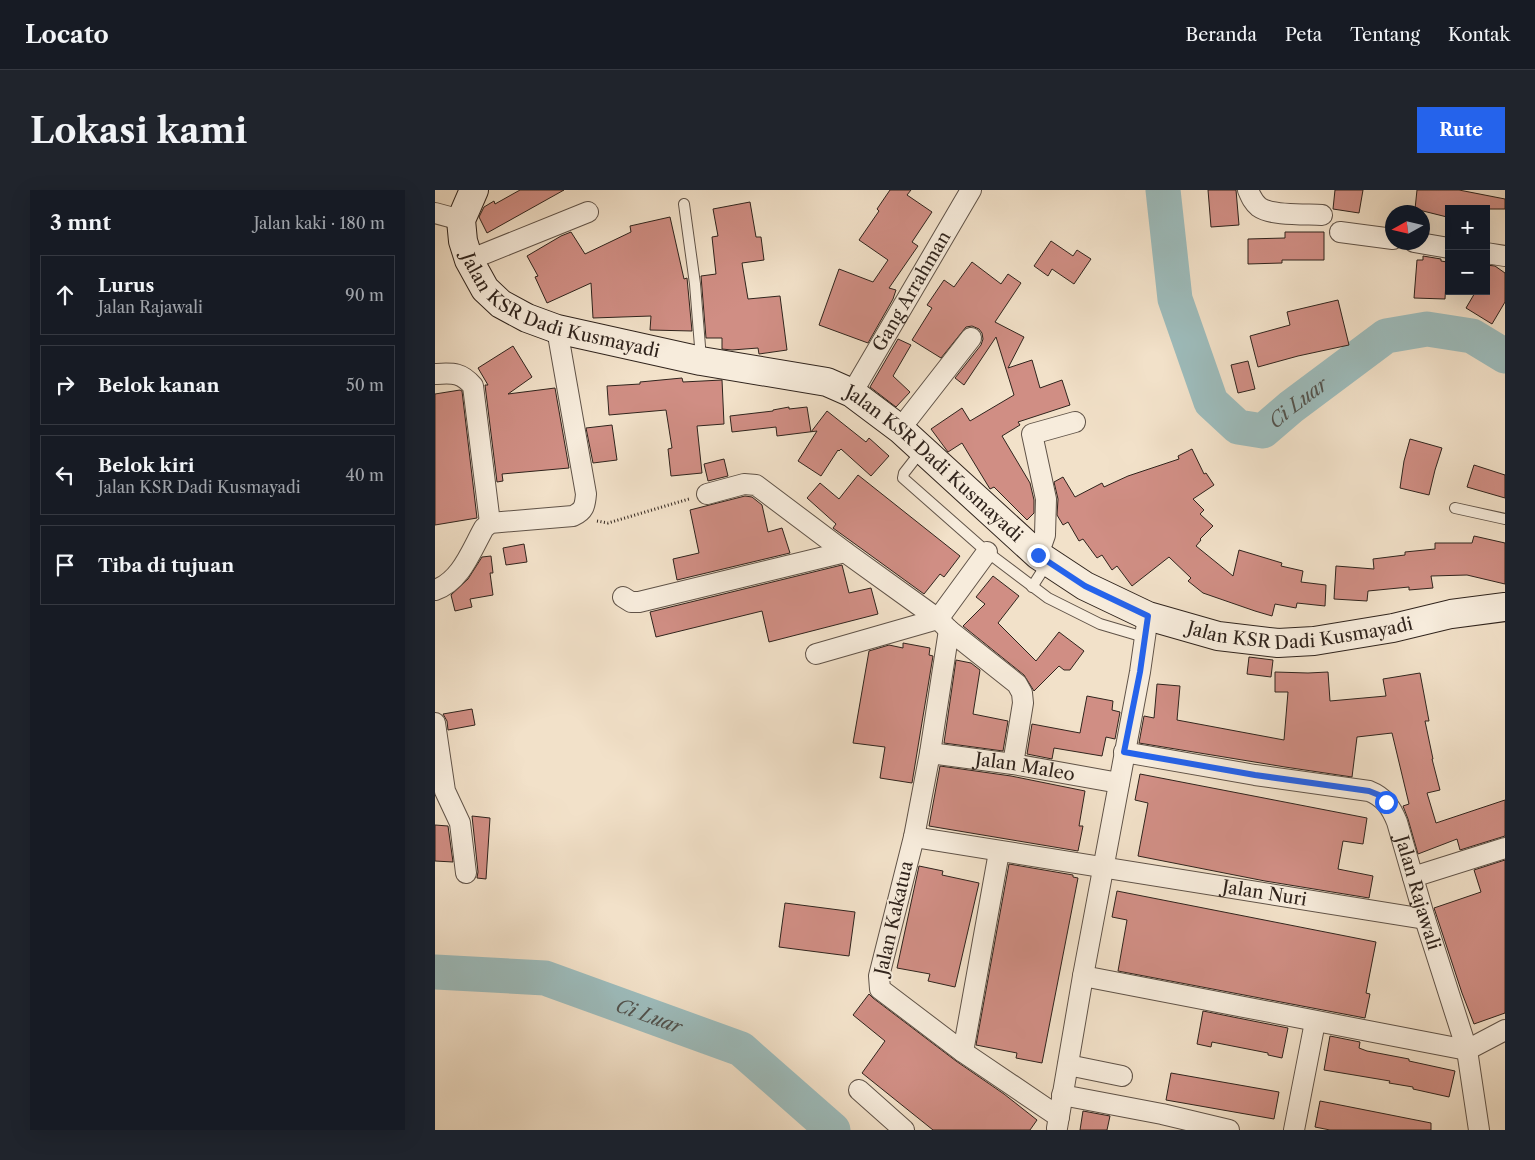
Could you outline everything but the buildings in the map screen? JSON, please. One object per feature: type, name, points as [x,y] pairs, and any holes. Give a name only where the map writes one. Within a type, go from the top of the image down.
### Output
[{"type":"main road","points":[[461,220],[474,190]]},
{"type":"main road","name":"Jalan KSR Dadi Kusmayadi","points":[[461,220],[463,240],[469,260],[485,289],[501,304],[527,318],[557,329],[701,361],[827,382],[852,393],[922,449],[989,512],[1043,559],[1146,626],[1278,643],[1314,641],[1393,628],[1451,614],[1505,606]]},
{"type":"street","name":"Gang Arrahman","points":[[852,393],[971,190]]},
{"type":"street","points":[[1248,190],[1252,200],[1260,208],[1270,212],[1323,215]]},
{"type":"street","points":[[469,260],[588,212]]},
{"type":"street","points":[[435,213],[461,220]]},
{"type":"street","points":[[1340,232],[1385,238]]},
{"type":"street","points":[[1430,245],[1445,247]]},
{"type":"street","points":[[1490,254],[1505,256]]},
{"type":"street","points":[[435,590],[448,584],[456,576],[484,528],[490,523],[573,516],[581,512],[585,505],[586,494],[557,329]]},
{"type":"street","points":[[900,430],[971,338]]},
{"type":"street","points":[[435,374],[460,375],[466,378],[473,386],[490,523]]},
{"type":"street","points":[[1043,559],[1046,499],[1032,434],[1075,422]]},
{"type":"street","points":[[707,494],[744,484],[756,485],[944,624],[1017,684],[1022,693],[1023,703],[1013,764]]},
{"type":"street","points":[[623,597],[631,602],[639,602],[845,552]]},
{"type":"street","points":[[816,654],[944,624],[987,552]]},
{"type":"street","name":"Jalan Kakatua","points":[[944,624],[930,753],[914,837],[879,976],[880,990],[1058,1123]]},
{"type":"street","points":[[1058,1123],[1083,976],[1140,672],[1146,626]]},
{"type":"street","points":[[435,723],[445,792],[442,805],[460,823],[466,873]]},
{"type":"street","name":"Jalan Rajawali","points":[[1124,752],[1255,775],[1369,791],[1379,795],[1392,809],[1467,1050],[1479,1130]]},
{"type":"street","name":"Jalan Maleo","points":[[930,753],[1013,764],[1119,783]]},
{"type":"street","name":"Jalan Nuri","points":[[914,837],[1425,919]]},
{"type":"street","points":[[1413,877],[1505,848]]},
{"type":"street","points":[[963,1052],[999,852]]},
{"type":"street","points":[[1083,976],[1467,1050],[1505,1030]]},
{"type":"street","points":[[1294,1130],[1315,1022]]},
{"type":"street","points":[[1068,1066],[1122,1076]]},
{"type":"street","points":[[859,1090],[904,1130]]},
{"type":"street","points":[[1062,1095],[1160,1122],[1229,1130]]},
{"type":"lane","points":[[684,204],[695,284],[701,361]]},
{"type":"lane","points":[[922,449],[904,473],[903,478],[987,552],[1048,598],[1100,624],[1146,626]]},
{"type":"lane","points":[[1455,508],[1505,519]]},
{"type":"lane","points":[[1032,586],[1043,559]]},
{"type":"path","points":[[581,512],[597,522],[608,523],[707,494]]},
{"type":"waterway","name":"Ci Luar","points":[[1163,190],[1175,299],[1211,402],[1238,427],[1263,431],[1291,407],[1386,336],[1427,329],[1472,336],[1505,356]]},
{"type":"waterway","name":"Ci Luar","points":[[435,972],[545,978],[741,1049],[833,1130]]},
{"type":"route","points":[[1038,555],[1085,586],[1148,616],[1140,672],[1124,752],[1255,775],[1369,791],[1379,795],[1386,802]]}]
